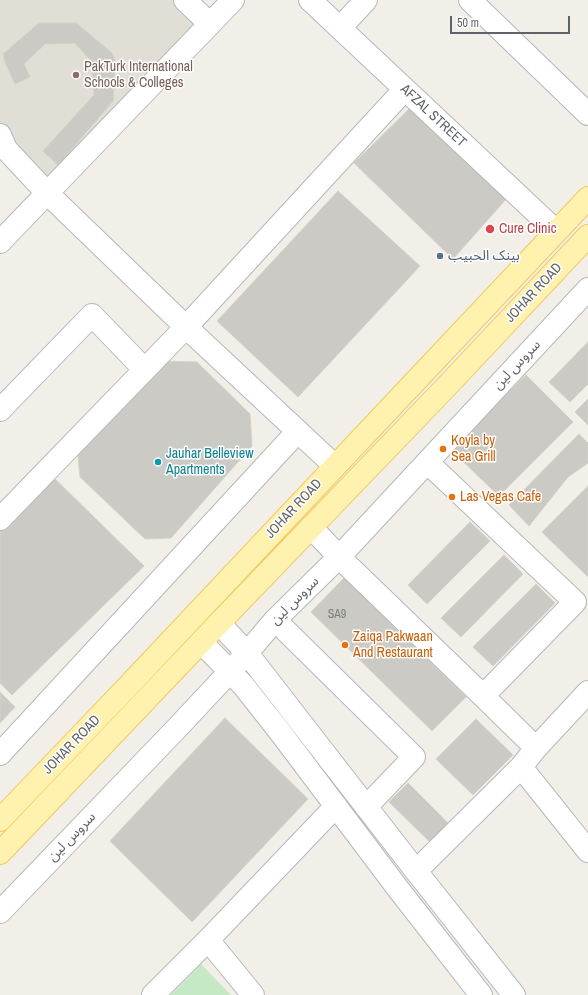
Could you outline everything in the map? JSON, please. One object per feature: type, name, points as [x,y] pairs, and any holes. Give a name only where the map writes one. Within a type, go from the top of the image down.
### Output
[{"type":"main road","name":"JOHAR ROAD","points":[[0,820],[588,198]]},
{"type":"main road","name":"JOHAR ROAD","points":[[0,854],[311,526],[446,387],[588,236]]},
{"type":"street","points":[[185,0],[210,24]]},
{"type":"street","points":[[0,242],[233,0]]},
{"type":"street","name":"AFZAL STREET","points":[[310,0],[556,231]]},
{"type":"street","points":[[340,28],[366,0]]},
{"type":"street","points":[[470,0],[588,114]]},
{"type":"street","points":[[0,519],[186,327],[405,89]]},
{"type":"street","points":[[0,135],[6,149],[47,193],[186,327],[335,466]]},
{"type":"street","name":"سروس لین","points":[[0,912],[247,654],[275,620],[339,557],[588,289]]},
{"type":"street","points":[[0,410],[92,315],[144,369]]},
{"type":"street","points":[[0,754],[298,431]]},
{"type":"street","points":[[427,462],[575,602],[484,696]]},
{"type":"street","points":[[311,526],[339,557],[536,748]]},
{"type":"street","points":[[275,620],[414,758],[366,807]]},
{"type":"street","points":[[219,623],[247,654],[514,995]]},
{"type":"street","points":[[201,642],[244,685],[399,890],[481,995]]},
{"type":"street","points":[[416,871],[521,767],[536,748],[588,692]]},
{"type":"street","points":[[521,767],[588,851]]},
{"type":"street","points":[[154,995],[336,806]]},
{"type":"street","points":[[208,940],[253,995]]},
{"type":"shaded area","name":"PakTurk International Schools & Colleges","points":[[0,0],[185,0],[205,19],[50,181],[0,131]]},
{"type":"green space","points":[[201,964],[231,995],[171,995]]},
{"type":"building","points":[[39,23],[76,23],[112,53],[115,61],[113,101],[58,165],[43,151],[94,95],[92,62],[75,43],[45,44],[24,64],[30,77],[15,84],[3,54]]},
{"type":"building","points":[[412,106],[508,197],[453,259],[354,163]]},
{"type":"building","points":[[338,191],[420,266],[298,397],[217,321]]},
{"type":"building","points":[[588,342],[588,384],[570,402],[549,382]]},
{"type":"building","name":"Jauhar Belleview Apartments","points":[[160,361],[197,362],[250,414],[252,446],[171,538],[145,539],[80,477],[77,447]]},
{"type":"building","points":[[526,375],[573,422],[499,496],[451,450]]},
{"type":"building","points":[[588,399],[588,425],[575,412]]},
{"type":"building","points":[[579,434],[588,443],[588,463],[568,477],[529,526],[509,505]]},
{"type":"building","points":[[51,475],[144,566],[12,695],[0,683],[0,529]]},
{"type":"building","points":[[588,486],[588,576],[587,576],[542,532]]},
{"type":"building","points":[[470,522],[490,541],[427,604],[408,585]]},
{"type":"building","points":[[504,555],[523,574],[461,637],[441,618]]},
{"type":"building","points":[[344,578],[466,697],[432,731],[311,612]]},
{"type":"building","points":[[536,584],[555,603],[493,666],[473,647]]},
{"type":"building","points":[[0,692],[15,707],[0,723]]},
{"type":"building","points":[[225,718],[308,799],[192,922],[110,841]]},
{"type":"building","points":[[476,719],[513,755],[473,795],[436,759]]},
{"type":"building","points":[[408,783],[452,827],[433,845],[389,802]]},
{"type":"place","name":"PakTurk International Schools & Colleges","points":[[76,75]]},
{"type":"place","name":"Cure Clinic","points":[[490,229]]},
{"type":"place","name":"بينک الحبيب","points":[[440,256]]},
{"type":"place","name":"Koyla by Sea Grill","points":[[443,449]]},
{"type":"place","name":"Jauhar Belleview Apartments","points":[[158,462]]},
{"type":"place","name":"Las Vegas Cafe","points":[[452,497]]},
{"type":"place","name":"Zaiqa Pakwaan And Restaurant","points":[[345,645]]}]
